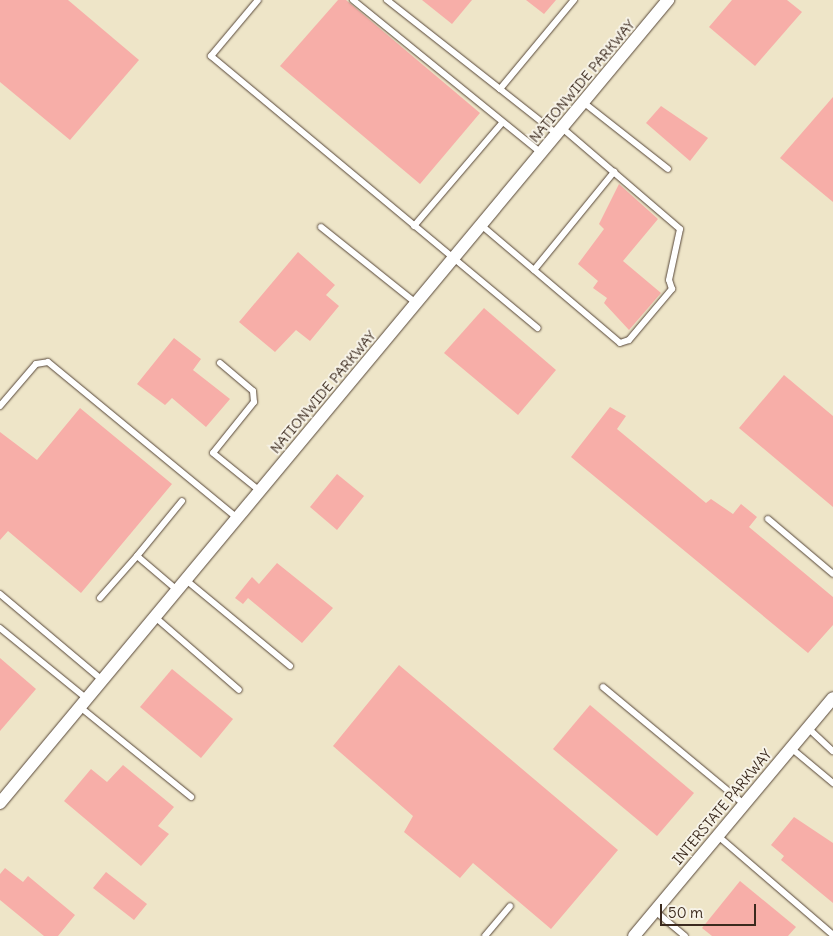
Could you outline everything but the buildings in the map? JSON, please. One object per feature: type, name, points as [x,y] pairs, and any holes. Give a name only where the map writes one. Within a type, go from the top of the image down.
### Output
[{"type":"street","name":"NATIONWIDE PARKWAY","points":[[0,803],[668,0]]},
{"type":"street","name":"INTERSTATE PARKWAY","points":[[634,936],[833,698]]},
{"type":"lane","points":[[258,0],[211,56],[538,328]]},
{"type":"lane","points":[[353,0],[541,153]]},
{"type":"lane","points":[[387,0],[500,89],[614,172],[680,229],[670,280],[672,289],[629,340],[620,342],[481,225]]},
{"type":"lane","points":[[500,89],[574,0]]},
{"type":"lane","points":[[583,102],[668,168]]},
{"type":"lane","points":[[414,226],[502,123]]},
{"type":"lane","points":[[534,270],[614,172]]},
{"type":"lane","points":[[322,227],[416,303]]},
{"type":"lane","points":[[0,406],[36,364],[48,362],[237,518]]},
{"type":"lane","points":[[220,363],[253,391],[254,402],[213,453],[260,491]]},
{"type":"lane","points":[[100,598],[182,501]]},
{"type":"lane","points":[[768,519],[833,574]]},
{"type":"lane","points":[[137,556],[177,590]]},
{"type":"lane","points":[[186,580],[290,666]]},
{"type":"lane","points":[[0,594],[102,680]]},
{"type":"lane","points":[[155,617],[239,690]]},
{"type":"lane","points":[[0,628],[48,668],[83,703],[191,797]]},
{"type":"lane","points":[[603,687],[744,804]]},
{"type":"lane","points":[[808,728],[833,751]]},
{"type":"lane","points":[[791,748],[833,783]]},
{"type":"lane","points":[[718,836],[833,935]]},
{"type":"lane","points":[[485,936],[510,906]]},
{"type":"lane","points":[[655,911],[685,936]]}]
